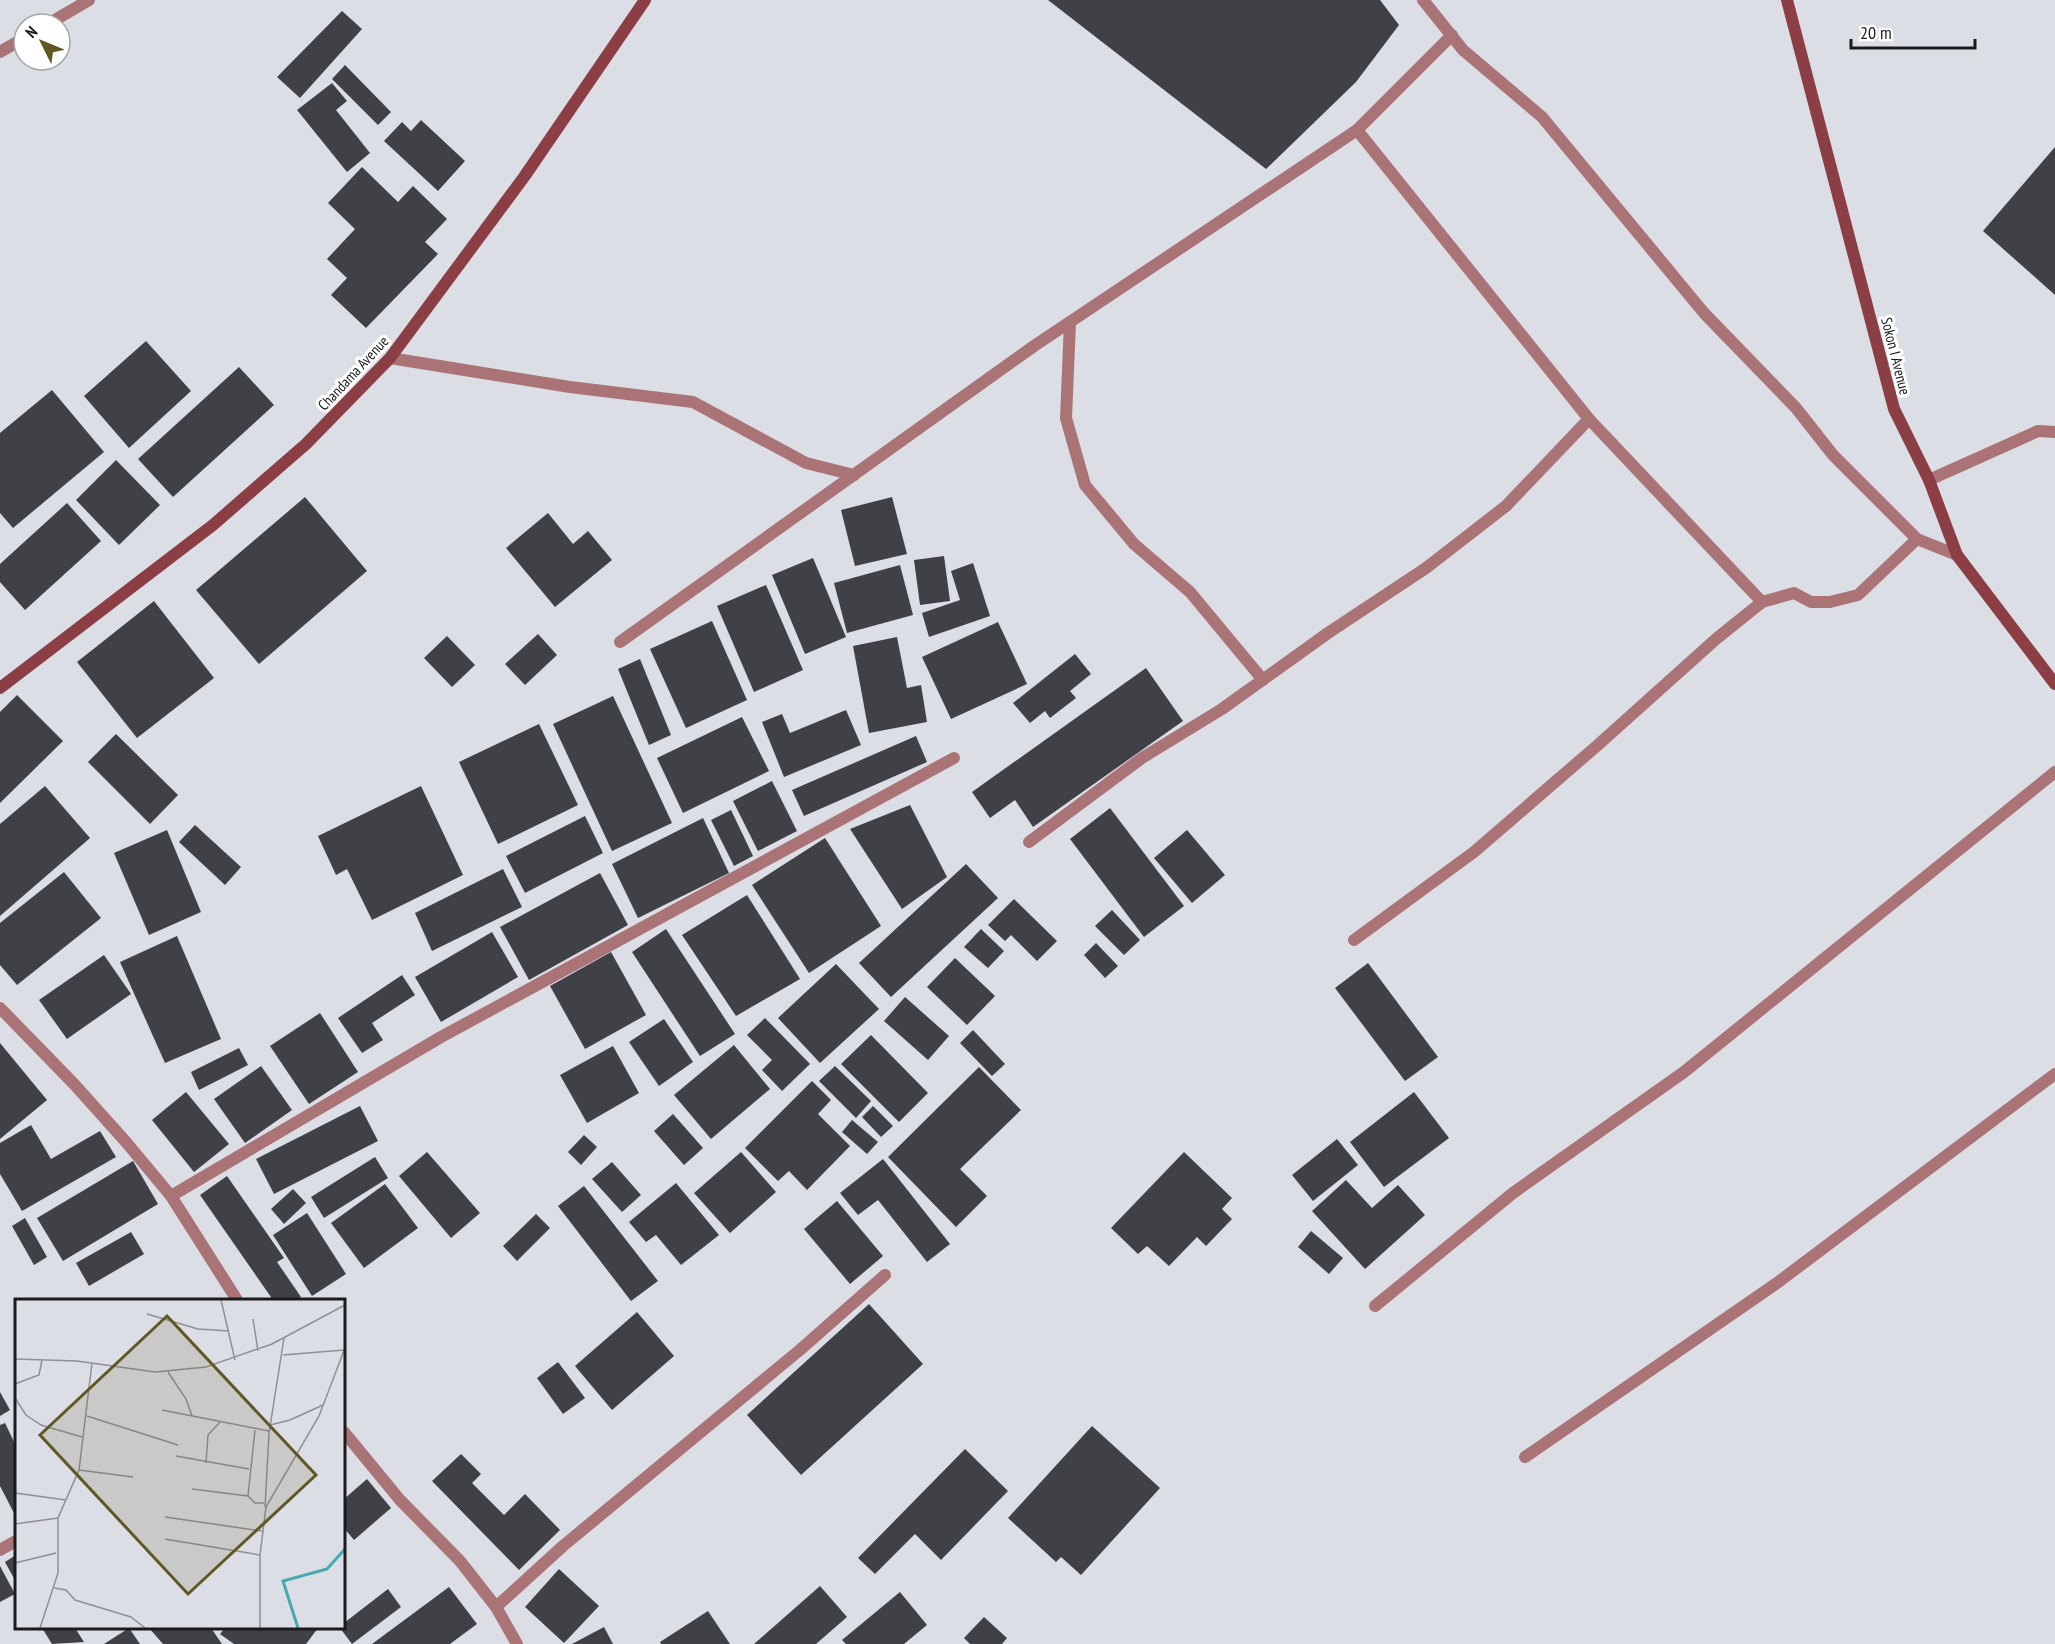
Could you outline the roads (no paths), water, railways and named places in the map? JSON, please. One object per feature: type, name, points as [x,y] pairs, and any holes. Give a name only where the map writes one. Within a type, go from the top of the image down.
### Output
[{"type":"street","points":[[68,12],[89,0]]},
{"type":"street","name":"Chandama Avenue","points":[[0,688],[213,525],[306,444],[390,358],[524,177],[645,0]]},
{"type":"street","points":[[1423,0],[1463,50],[1542,117],[1704,313],[1796,408],[1833,455],[1917,539],[1957,555]]},
{"type":"street","name":"Sokon I Avenue","points":[[1787,0],[1894,409],[1929,480],[1957,555],[2055,684]]},
{"type":"street","points":[[620,642],[1070,322],[1357,130],[1452,35]]},
{"type":"street","points":[[1357,130],[1588,419],[1762,602]]},
{"type":"street","points":[[1070,322],[1066,418],[1084,485],[1134,544],[1190,592],[1263,680]]},
{"type":"street","points":[[390,358],[570,387],[693,402],[806,463],[854,475]]},
{"type":"street","points":[[1029,842],[1142,758],[1222,709],[1426,568],[1506,506],[1588,419]]},
{"type":"street","points":[[1929,480],[2038,431],[2055,432]]},
{"type":"street","points":[[1354,940],[1474,852],[1716,639],[1762,602],[1794,593],[1811,602],[1830,602],[1858,596],[1917,539]]},
{"type":"street","points":[[171,1196],[441,1037],[954,758]]},
{"type":"street","points":[[1375,1306],[1513,1193],[1684,1072],[2055,772]]},
{"type":"street","points":[[0,1008],[81,1092],[171,1196],[236,1299]]},
{"type":"street","points":[[1525,1457],[1777,1283],[2055,1074]]},
{"type":"street","points":[[496,1606],[563,1546],[801,1349],[885,1275]]},
{"type":"street","points":[[345,1433],[400,1500],[460,1561],[496,1606],[517,1644]]},
{"type":"street","points":[[0,1550],[15,1542]]}]
